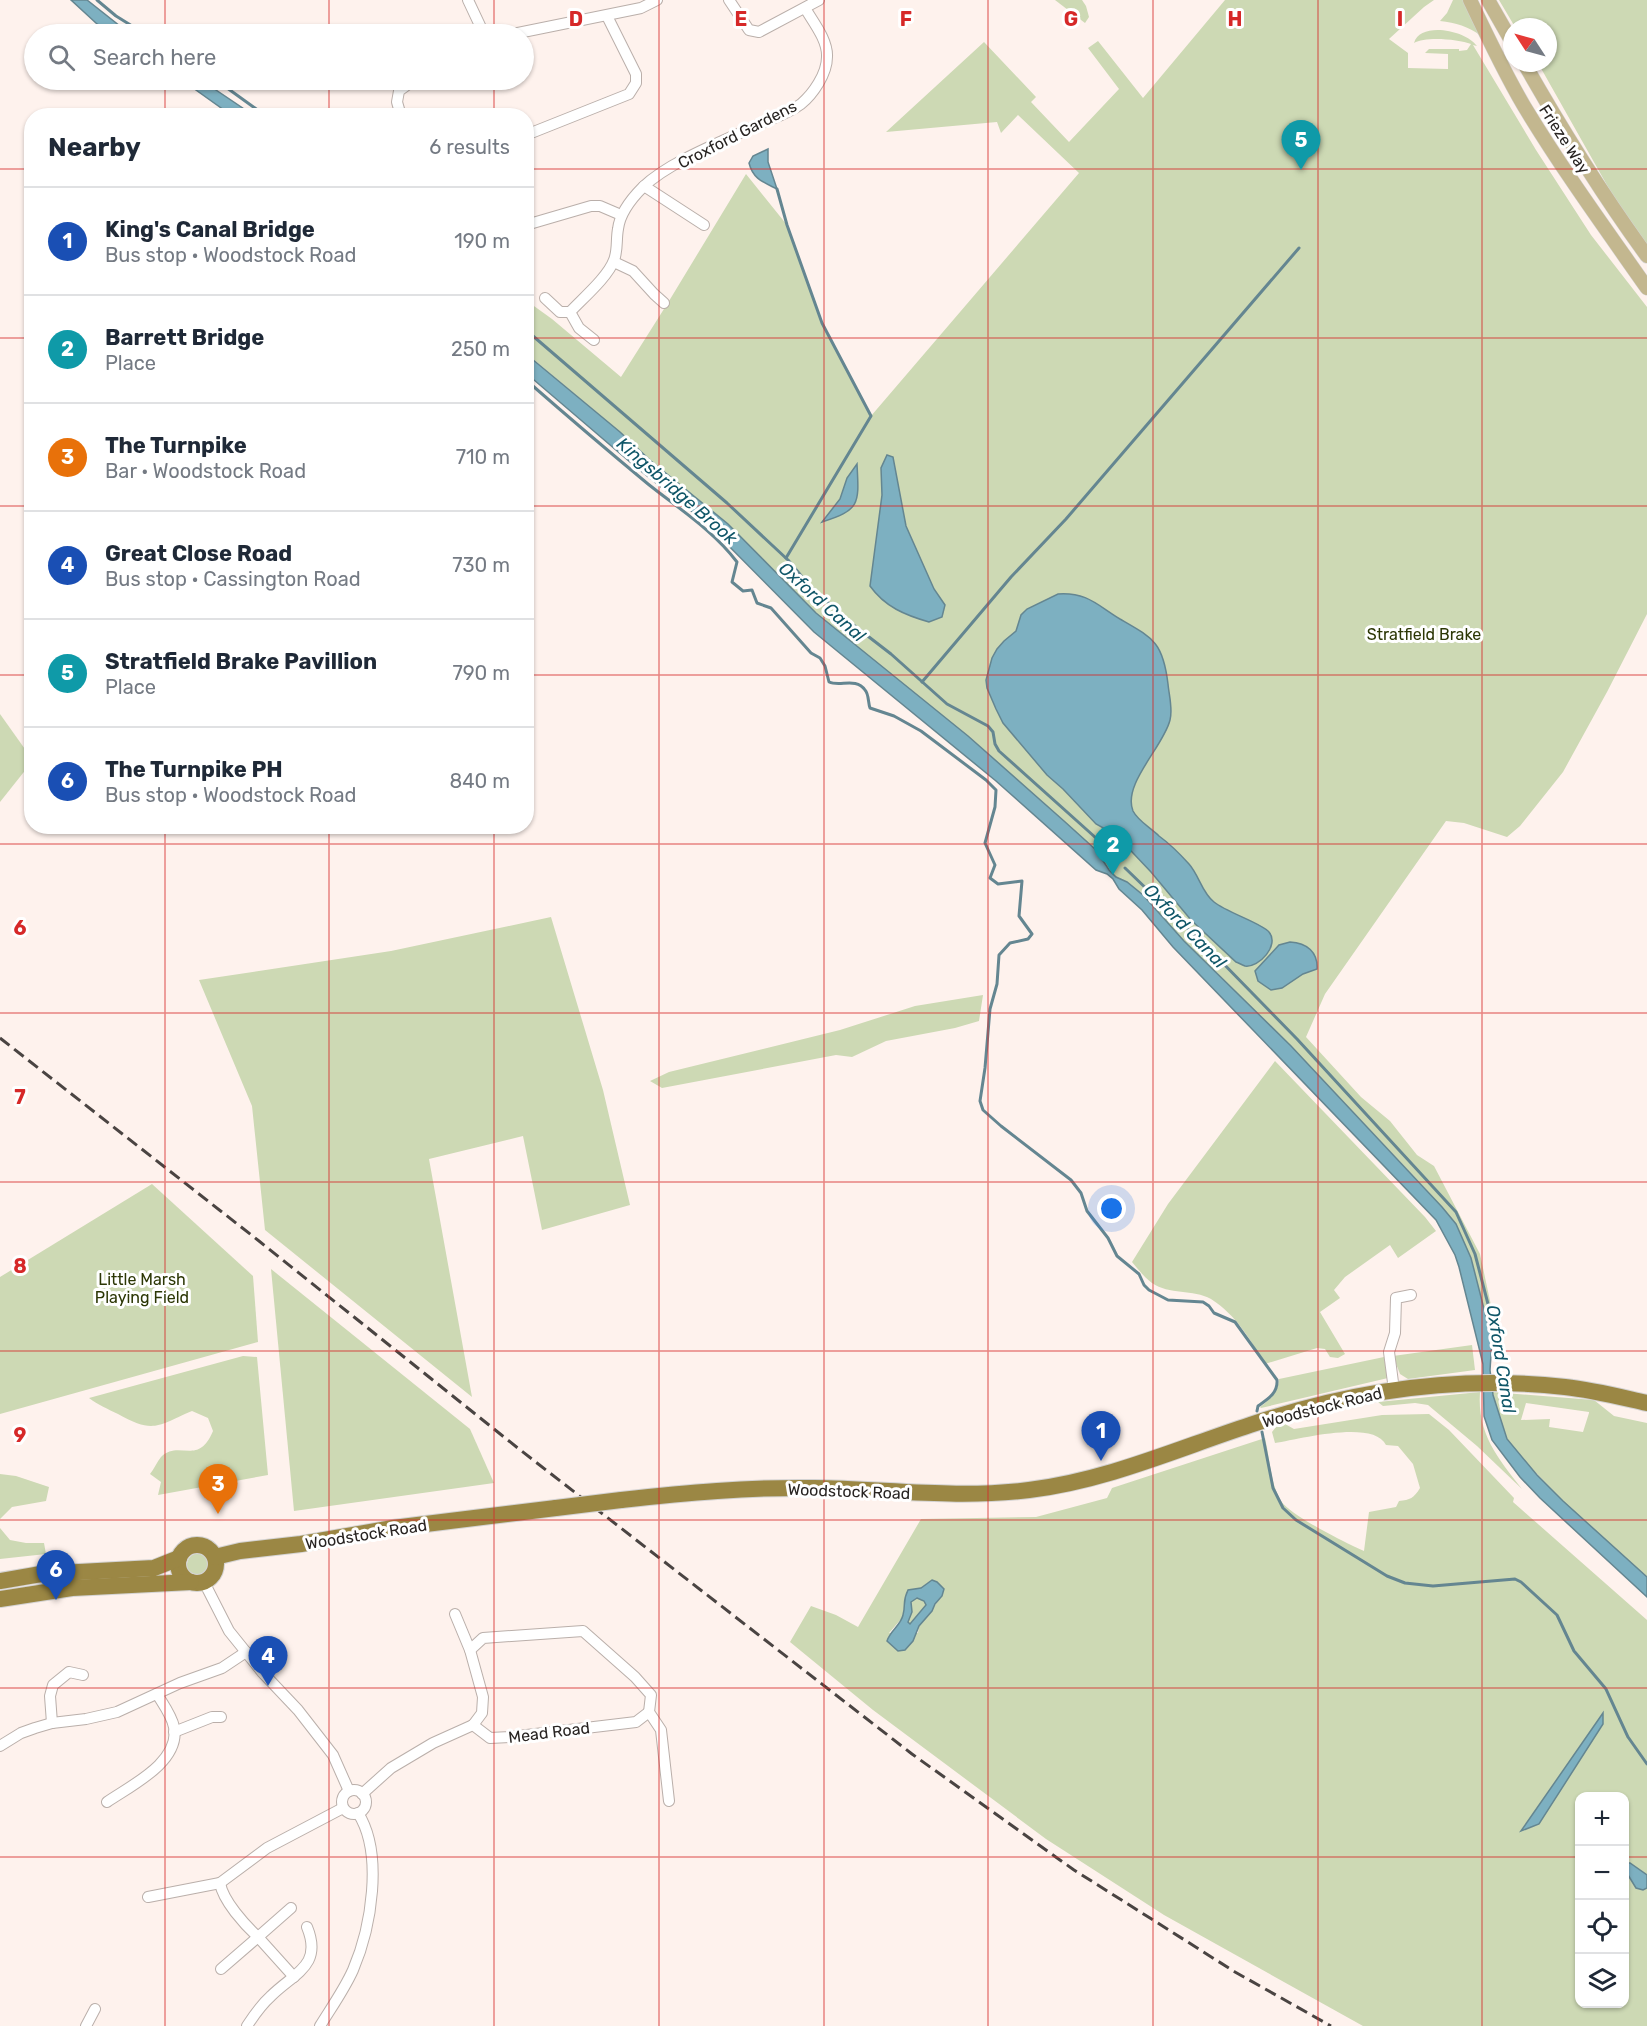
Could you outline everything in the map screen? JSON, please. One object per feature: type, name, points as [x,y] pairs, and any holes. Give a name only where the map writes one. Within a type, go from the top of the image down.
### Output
[{"type":"highway","name":"Woodstock Road","points":[[215,1557],[240,1551],[301,1544],[393,1528],[687,1492],[761,1488],[834,1488],[946,1495],[1031,1490],[1080,1481],[1123,1469],[1252,1424],[1319,1404],[1394,1390],[1472,1383],[1500,1383],[1581,1389],[1647,1403]]},
{"type":"highway","points":[[0,1599],[72,1588],[197,1582],[213,1575],[216,1570],[215,1557],[209,1549],[197,1545],[184,1550],[178,1563],[181,1575],[197,1582]]},
{"type":"highway","points":[[0,1581],[52,1574],[154,1568],[180,1558]]},
{"type":"main road","name":"Frieze Way","points":[[1470,0],[1497,57],[1529,114],[1647,288]]},
{"type":"main road","points":[[1488,0],[1503,26]]},
{"type":"main road","name":"Frieze Way","points":[[1529,72],[1611,207],[1647,256]]},
{"type":"street","points":[[468,0],[479,24]]},
{"type":"street","points":[[534,30],[641,8],[657,0]]},
{"type":"street","points":[[729,0],[745,25],[754,32],[764,31],[819,0]]},
{"type":"street","name":"Croxford Gardens","points":[[570,312],[594,288],[614,262],[621,215],[644,186],[664,171],[789,111],[801,104],[812,92],[825,70],[828,57],[825,44],[805,8]]},
{"type":"street","points":[[534,132],[629,94],[634,88],[636,74],[607,16]]},
{"type":"street","points":[[399,108],[397,102],[400,90]]},
{"type":"street","points":[[644,186],[704,225]]},
{"type":"street","points":[[534,223],[591,206],[600,206],[621,215]]},
{"type":"street","points":[[614,262],[633,271],[664,303]]},
{"type":"street","points":[[545,298],[560,312],[570,312],[579,328],[594,340]]},
{"type":"street","points":[[1394,1390],[1389,1352],[1395,1333],[1396,1298],[1410,1295]]},
{"type":"street","points":[[197,1582],[229,1631],[298,1710],[333,1755],[349,1791]]},
{"type":"street","points":[[362,1794],[391,1768],[433,1743],[473,1725],[482,1713],[483,1697],[470,1650],[455,1614]]},
{"type":"street","points":[[470,1650],[483,1638],[583,1630],[635,1677],[651,1695],[649,1712],[661,1730],[669,1801]]},
{"type":"street","points":[[0,1746],[21,1733],[52,1723],[106,1715],[180,1683],[222,1668],[246,1652]]},
{"type":"street","points":[[52,1723],[50,1691],[53,1685],[69,1670],[83,1675]]},
{"type":"street","points":[[107,1802],[157,1769],[170,1750],[174,1732],[171,1718],[157,1694]]},
{"type":"street","name":"Mead Road","points":[[473,1725],[490,1738],[510,1737],[636,1722],[649,1712]]},
{"type":"street","points":[[174,1732],[212,1717],[221,1718]]},
{"type":"street","points":[[349,1791],[362,1794],[365,1806],[358,1813],[348,1813],[343,1808],[342,1798],[349,1791]]},
{"type":"street","points":[[148,1897],[220,1883],[267,1848],[343,1808]]},
{"type":"street","points":[[320,2026],[352,1971],[362,1945],[372,1896],[370,1841],[364,1822],[358,1813]]},
{"type":"street","points":[[220,1883],[221,1891],[247,1927],[294,1977]]},
{"type":"street","points":[[221,1969],[291,1908]]},
{"type":"street","points":[[247,2026],[264,2003],[304,1967],[311,1954],[312,1940],[307,1927]]},
{"type":"green space","points":[[1055,0],[1082,0],[1089,17],[1085,23]]},
{"type":"green space","name":"Stratfield Brake","points":[[1225,0],[1434,0],[1389,39],[1408,53],[1408,68],[1448,69],[1448,54],[1425,53],[1429,49],[1467,50],[1471,44],[1442,39],[1414,43],[1418,36],[1425,32],[1444,30],[1454,32],[1471,40],[1477,46],[1473,45],[1536,150],[1591,235],[1647,307],[1647,614],[1563,772],[1520,826],[1507,837],[1464,823],[1446,821],[1325,994],[1306,1037],[1361,1097],[1390,1121],[1417,1155],[1434,1166],[1480,1254],[1492,1310],[1504,1332],[1492,1340],[1471,1258],[1456,1224],[1291,1046],[1184,941],[1143,895],[1109,870],[1096,850],[968,736],[816,613],[728,524],[534,360],[534,306],[621,377],[746,174],[787,225],[822,323],[871,416],[1079,173],[1018,115],[1001,133],[997,122],[886,132],[984,42],[1036,97],[1031,102],[1069,142],[1119,89],[1088,48],[1098,41],[1143,98]]},
{"type":"green space","points":[[1453,0],[1463,0],[1481,36],[1462,26],[1440,21]]},
{"type":"green space","points":[[1499,0],[1647,0],[1647,248],[1625,217],[1543,72],[1557,72],[1557,18],[1510,18]]},
{"type":"green space","points":[[0,714],[24,748],[24,772],[0,802]]},
{"type":"green space","points":[[551,917],[603,1090],[630,1205],[542,1230],[523,1136],[429,1159],[472,1397],[265,1230],[252,1106],[199,980],[391,951]]},
{"type":"green space","points":[[983,995],[979,1021],[886,1041],[852,1057],[836,1055],[662,1088],[650,1081],[669,1072],[840,1030],[915,1006]]},
{"type":"green space","points":[[1275,1061],[1436,1231],[1398,1258],[1390,1245],[1345,1277],[1334,1290],[1340,1298],[1320,1312],[1345,1354],[1338,1358],[1330,1357],[1325,1349],[1317,1348],[1265,1364],[1242,1328],[1211,1299],[1159,1287],[1147,1279],[1132,1262],[1168,1204]]},
{"type":"green space","name":"Little Marsh Playing Field","points":[[152,1184],[253,1276],[258,1342],[0,1414],[0,1277]]},
{"type":"green space","points":[[271,1269],[470,1429],[494,1483],[294,1511]]},
{"type":"green space","points":[[1472,1345],[1475,1370],[1408,1379],[1400,1374],[1393,1356]]},
{"type":"green space","points":[[243,1356],[257,1357],[268,1475],[158,1495],[161,1482],[150,1474],[158,1461],[168,1452],[201,1448],[213,1431],[208,1418],[192,1411],[163,1424],[148,1426],[130,1420],[89,1398]]},
{"type":"green space","points":[[1384,1357],[1388,1378],[1260,1407],[1273,1395],[1279,1379]]},
{"type":"green space","points":[[1480,1392],[1482,1421],[1491,1445],[1522,1489],[1477,1446],[1428,1405],[1415,1403],[1383,1406],[1378,1402]]},
{"type":"green space","points":[[1492,1392],[1594,1400],[1614,1416],[1647,1423],[1647,1577],[1563,1501],[1512,1448],[1497,1414]],"holes":[[[1526,1403],[1589,1412],[1583,1432],[1549,1427],[1550,1419],[1521,1420]]]},
{"type":"green space","points":[[1429,1414],[1449,1430],[1514,1498],[1513,1502],[1647,1620],[1647,2026],[1363,2026],[1164,1915],[1046,1839],[873,1710],[790,1642],[811,1606],[836,1615],[858,1627],[921,1519],[1036,1517],[1107,1498],[1112,1488],[1265,1438],[1272,1478],[1281,1501],[1307,1521],[1364,1551],[1369,1512],[1396,1507],[1399,1501],[1411,1498],[1420,1488],[1413,1464],[1398,1446],[1386,1445],[1379,1437],[1367,1433],[1335,1433],[1275,1443],[1272,1432],[1276,1427],[1285,1424],[1294,1429],[1382,1415]],"holes":[[[927,1583],[942,1596],[919,1626],[918,1633],[889,1633],[902,1618],[912,1590],[921,1588]]]},
{"type":"green space","points":[[0,1474],[16,1476],[49,1487],[46,1501],[12,1507],[0,1519]]},
{"type":"green space","points":[[0,1528],[10,1540],[44,1543],[46,1554],[0,1559]]},
{"type":"green space","points":[[199,1553],[204,1554],[210,1560],[210,1570],[204,1576],[199,1577],[194,1576],[188,1570],[187,1565],[188,1560],[194,1554]]},
{"type":"green space","points":[[917,1598],[924,1601],[926,1605],[910,1624],[907,1622],[912,1612],[911,1602]]},
{"type":"water","points":[[71,0],[87,0],[117,24],[97,24]]},
{"type":"water","points":[[196,90],[216,90],[243,108],[221,108]]},
{"type":"water","points":[[768,149],[768,162],[777,189],[756,176],[749,163],[753,156]]},
{"type":"water","points":[[534,361],[728,524],[816,613],[968,736],[1096,850],[1109,870],[1143,895],[1184,941],[1291,1046],[1442,1207],[1456,1224],[1471,1258],[1492,1340],[1490,1370],[1493,1395],[1507,1439],[1537,1475],[1563,1501],[1647,1577],[1647,1597],[1540,1498],[1520,1477],[1492,1440],[1484,1416],[1483,1364],[1459,1267],[1436,1220],[1173,947],[1142,910],[1119,889],[1113,879],[1096,870],[996,781],[814,632],[705,522],[637,468],[534,380]]},
{"type":"water","points":[[887,455],[893,457],[906,526],[934,589],[945,605],[942,617],[929,622],[889,605],[870,586],[882,495],[881,468]]},
{"type":"water","points":[[857,464],[858,488],[855,503],[851,509],[822,522],[840,499],[847,478]]},
{"type":"water","points":[[1058,594],[1077,595],[1091,600],[1141,631],[1159,650],[1166,670],[1171,716],[1166,730],[1133,789],[1131,800],[1133,811],[1189,864],[1206,894],[1214,902],[1260,925],[1269,932],[1272,937],[1270,949],[1262,960],[1251,966],[1236,962],[1191,920],[1116,835],[1096,824],[1047,775],[1003,723],[987,688],[986,680],[992,658],[1004,641],[1016,631],[1021,615],[1027,609]]},
{"type":"water","points":[[1290,942],[1302,944],[1313,953],[1317,969],[1303,974],[1282,988],[1271,990],[1258,981],[1255,971],[1279,945]]},
{"type":"water","points":[[932,1580],[944,1589],[932,1611],[919,1626],[913,1641],[905,1650],[898,1651],[887,1641],[902,1619],[908,1590],[921,1588]],"holes":[[[917,1598],[924,1601],[926,1605],[910,1624],[908,1622],[912,1612],[911,1602]]]},
{"type":"water","points":[[1603,1713],[1603,1724],[1539,1824],[1521,1831]]},
{"type":"water","points":[[1629,1863],[1647,1875],[1647,1888],[1643,1890],[1636,1888],[1629,1877]]},
{"type":"waterway","points":[[97,0],[129,24]]},
{"type":"waterway","points":[[230,90],[255,108]]},
{"type":"waterway","name":"Oxford Canal","points":[[777,189],[787,225],[822,323],[871,416],[786,558]]},
{"type":"waterway","points":[[922,682],[1011,577],[1066,519],[1299,248]]},
{"type":"waterway","name":"Oxford Canal","points":[[534,337],[727,503],[847,620],[891,654],[947,704],[988,726],[993,732],[999,751],[1119,861]]},
{"type":"waterway","name":"Kingsbridge Brook","points":[[534,387],[718,540],[737,562],[732,582],[743,591],[752,590],[757,603],[771,608],[811,653],[820,658],[825,666],[829,682],[853,683],[861,686],[867,694],[870,708],[894,716],[921,731],[996,790],[995,807],[985,843],[995,865],[990,878],[998,884],[1022,881],[1019,916],[1032,934],[1028,939],[1010,943],[999,955],[997,984],[990,1009],[980,1101],[983,1110],[1071,1180],[1081,1193],[1087,1211],[1108,1238],[1117,1256],[1139,1274],[1149,1290],[1168,1300],[1203,1302],[1214,1313],[1235,1322],[1277,1380],[1274,1392],[1258,1406],[1257,1411]]},
{"type":"waterway","name":"Oxford Canal","points":[[1125,868],[1297,1039],[1456,1212],[1475,1254],[1494,1327]]},
{"type":"waterway","name":"Kingsbridge Brook","points":[[1262,1432],[1273,1488],[1283,1508],[1296,1520],[1387,1576],[1405,1583],[1433,1586],[1515,1579],[1521,1582],[1557,1615],[1574,1651],[1606,1689],[1628,1737],[1647,1764]]},
{"type":"railway","points":[[0,1038],[519,1449],[912,1754],[1074,1870],[1235,1972],[1331,2026]]},
{"type":"place","name":"Stratfield Brake Pavillion","points":[[1301,170]]},
{"type":"place","name":"Barrett Bridge","points":[[1113,875]]},
{"type":"place","name":"King's Canal Bridge","points":[[1101,1461]]},
{"type":"place","name":"The Turnpike","points":[[218,1514]]},
{"type":"place","name":"The Turnpike PH","points":[[56,1600]]},
{"type":"place","name":"Great Close Road","points":[[268,1686]]}]
